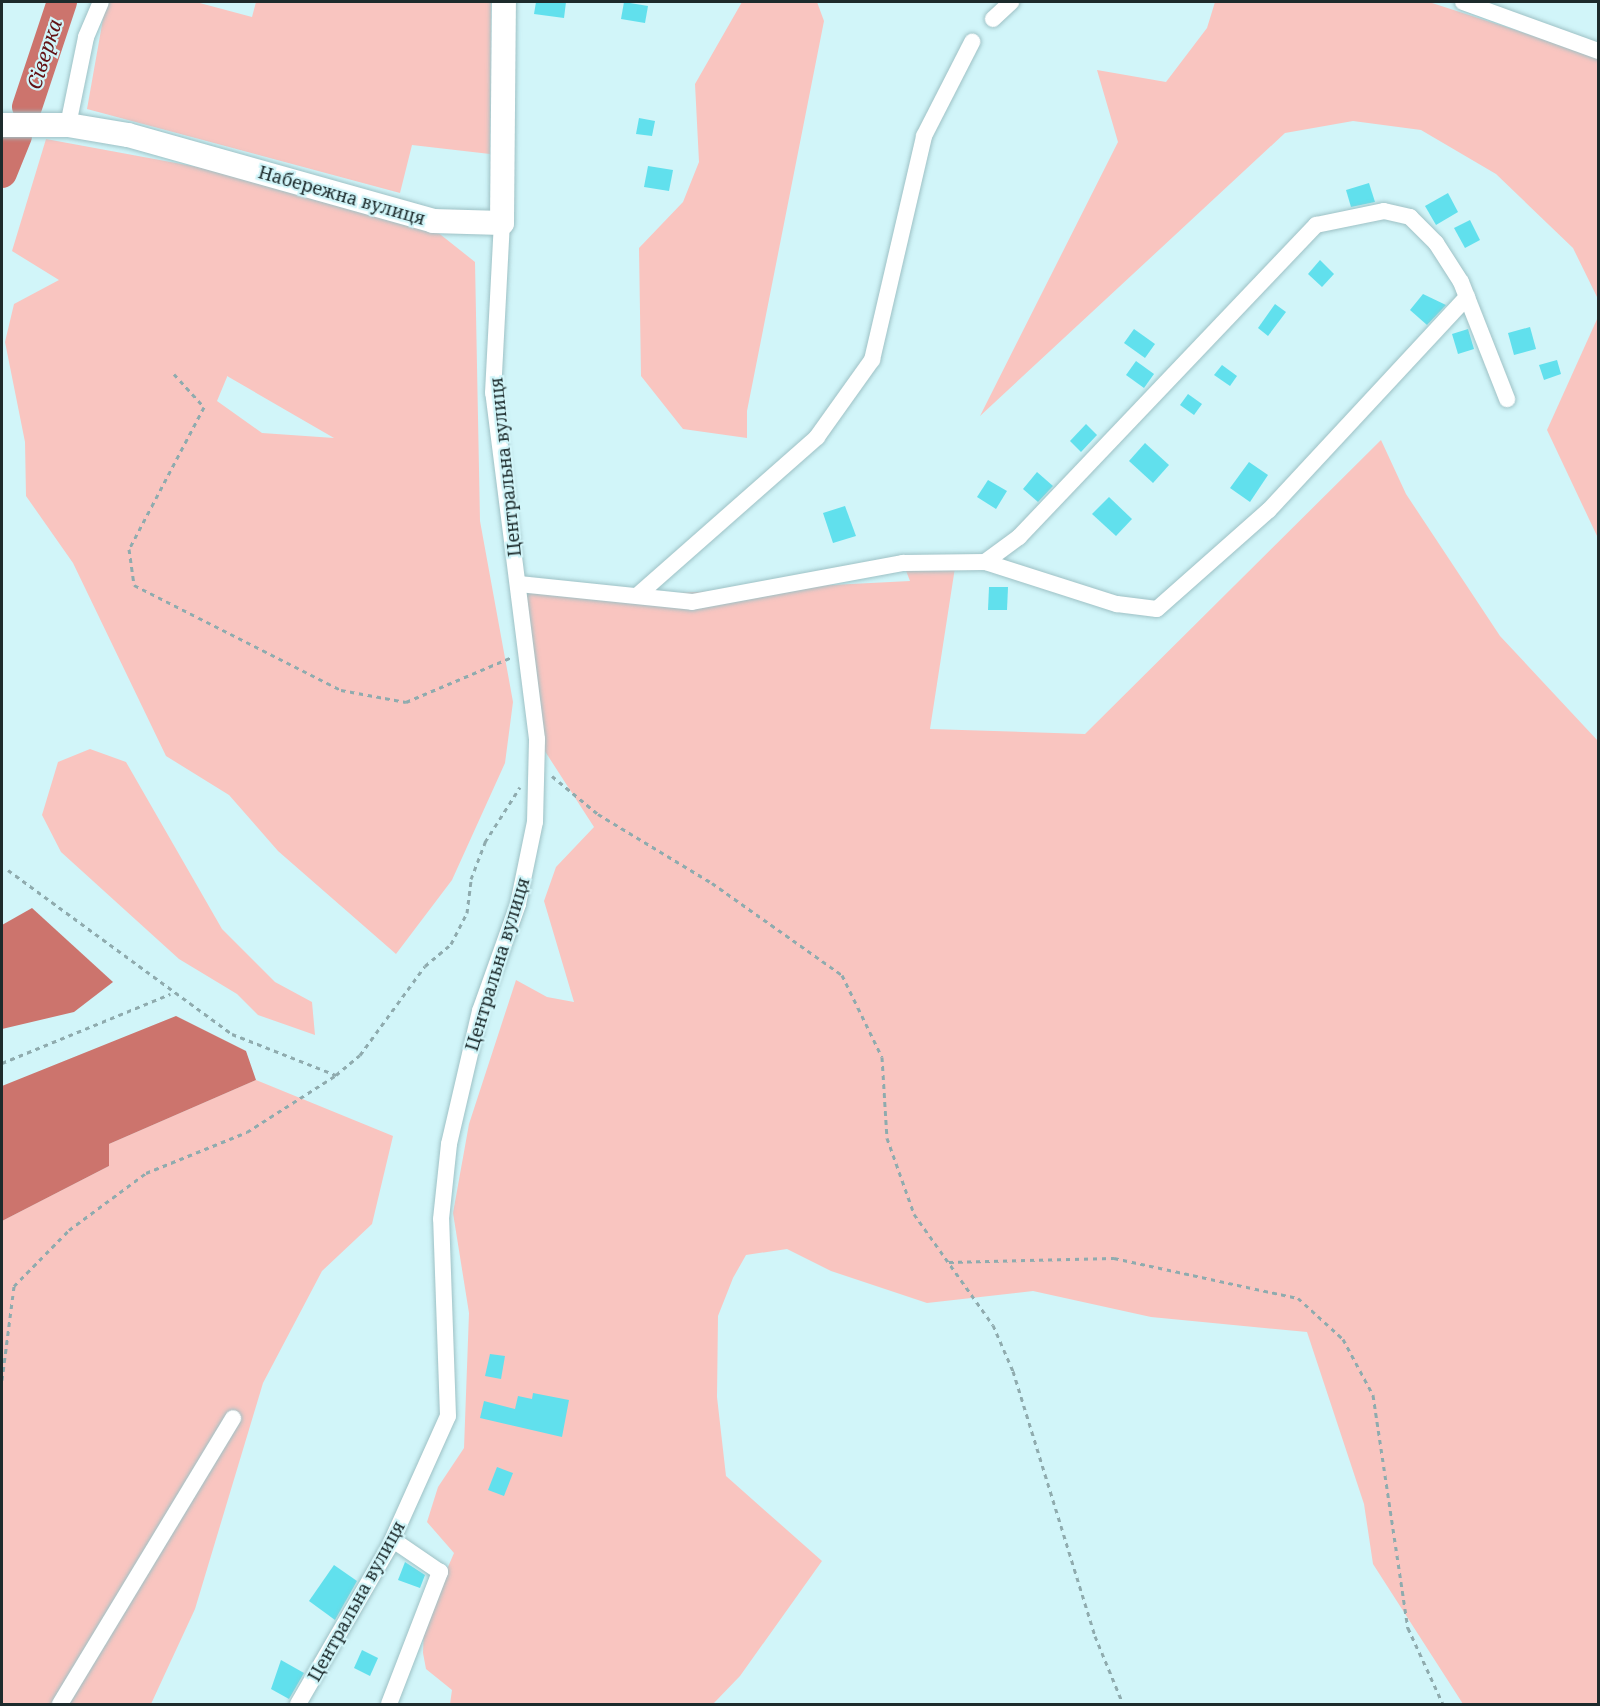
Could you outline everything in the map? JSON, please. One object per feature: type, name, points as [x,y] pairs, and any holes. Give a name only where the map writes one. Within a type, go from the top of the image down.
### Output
[{"type":"street","points":[[68,125],[86,37],[100,2]]},
{"type":"street","points":[[502,223],[504,2]]},
{"type":"street","points":[[993,19],[1011,2]]},
{"type":"street","points":[[1463,2],[1599,51]]},
{"type":"street","points":[[638,595],[817,437],[872,360],[924,136],[972,42]]},
{"type":"street","name":"Набережна вулиця","points":[[2,125],[68,125],[128,135],[432,221],[502,223]]},
{"type":"street","points":[[985,562],[1019,537],[1316,225],[1384,212],[1410,217],[1436,243],[1467,297],[1507,399]]},
{"type":"street","name":"Центральна вулиця","points":[[298,1704],[393,1540],[448,1416],[441,1219],[449,1144],[480,1011],[518,904],[535,822],[535,762],[519,584],[493,393],[502,223]]},
{"type":"street","points":[[519,584],[692,602],[903,563],[985,562],[1117,604],[1157,609],[1269,510],[1467,297]]},
{"type":"street","points":[[60,1704],[233,1418]]},
{"type":"street","points":[[389,1704],[440,1572],[393,1540]]},
{"type":"path","points":[[174,374],[204,407],[129,549],[134,585],[341,690],[406,702],[524,652]]},
{"type":"path","points":[[2,1380],[14,1286],[69,1230],[146,1173],[247,1132],[336,1074],[360,1055],[425,966],[451,944],[467,914],[471,879],[485,842],[535,762],[598,814],[712,883],[842,975],[882,1057],[887,1138],[914,1214],[993,1325],[1013,1371],[1095,1636],[1123,1704]]},
{"type":"path","points":[[8,870],[170,994],[232,1034],[336,1074]]},
{"type":"path","points":[[2,1063],[170,994]]},
{"type":"path","points":[[949,1262],[1114,1258],[1298,1298],[1343,1339],[1374,1395],[1408,1628],[1443,1704]]},
{"type":"shaded area","points":[[106,2],[196,2],[252,17],[256,2],[491,2],[490,154],[412,145],[400,193],[87,109]]},
{"type":"shaded area","points":[[742,2],[817,2],[824,21],[747,411],[747,438],[683,429],[641,376],[639,248],[683,202],[699,162],[695,84]]},
{"type":"shaded area","points":[[1215,2],[1429,2],[1598,57],[1598,299],[1573,248],[1496,174],[1421,130],[1353,121],[1285,133],[980,416],[1118,142],[1097,70],[1166,82],[1207,28]]},
{"type":"shaded area","points":[[46,139],[257,178],[436,231],[475,262],[480,521],[513,702],[505,763],[452,880],[396,954],[278,851],[229,795],[166,756],[73,563],[26,496],[25,442],[5,342],[14,304],[59,280],[12,251]],"holes":[[[227,376],[334,438],[262,433],[217,401]]]},
{"type":"shaded area","points":[[1598,317],[1598,538],[1547,430]]},
{"type":"shaded area","points":[[1381,440],[1406,494],[1500,636],[1598,741],[1598,1704],[1463,1704],[1373,1564],[1364,1504],[1307,1332],[1151,1317],[1033,1291],[927,1303],[831,1271],[787,1249],[746,1255],[733,1278],[718,1316],[717,1397],[726,1476],[822,1561],[740,1676],[713,1704],[450,1704],[452,1690],[426,1669],[423,1653],[424,1623],[454,1553],[427,1522],[438,1487],[464,1448],[469,1313],[453,1213],[469,1124],[516,980],[547,997],[574,1002],[544,901],[556,867],[594,827],[537,739],[519,584],[638,595],[910,581],[903,563],[956,561],[930,729],[1085,734]]},
{"type":"shaded area","points":[[90,749],[126,762],[222,929],[275,982],[312,1002],[315,1035],[258,1015],[237,994],[179,959],[61,852],[42,815],[58,762]]},
{"type":"shaded area","points":[[32,908],[113,982],[74,1012],[2,1029],[2,925]]},
{"type":"shaded area","points":[[176,1016],[246,1051],[256,1080],[109,1144],[109,1166],[2,1221],[2,1086]]},
{"type":"shaded area","points":[[256,1080],[393,1136],[372,1224],[322,1271],[263,1383],[195,1609],[151,1704],[2,1704],[2,1221],[109,1166],[109,1144]]},
{"type":"building","points":[[536,2],[566,2],[564,18],[534,14]]},
{"type":"building","points":[[624,2],[648,6],[645,23],[621,19]]},
{"type":"building","points":[[639,118],[655,121],[652,136],[636,134]]},
{"type":"building","points":[[648,166],[673,170],[669,191],[644,187]]},
{"type":"building","points":[[1369,183],[1375,202],[1351,207],[1346,190]]},
{"type":"building","points":[[1448,193],[1458,212],[1436,225],[1425,206]]},
{"type":"building","points":[[1470,220],[1480,240],[1465,248],[1454,228]]},
{"type":"building","points":[[1320,260],[1334,274],[1322,287],[1308,274]]},
{"type":"building","points":[[1423,294],[1446,305],[1427,325],[1410,310]]},
{"type":"building","points":[[1275,304],[1286,312],[1268,336],[1258,328]]},
{"type":"building","points":[[1530,327],[1536,349],[1514,355],[1508,333]]},
{"type":"building","points":[[1134,329],[1155,344],[1145,358],[1124,343]]},
{"type":"building","points":[[1468,329],[1474,349],[1458,354],[1452,334]]},
{"type":"building","points":[[1557,360],[1561,374],[1544,380],[1539,365]]},
{"type":"building","points":[[1136,361],[1154,374],[1144,388],[1126,375]]},
{"type":"building","points":[[1222,365],[1237,376],[1230,386],[1214,375]]},
{"type":"building","points":[[1188,394],[1202,404],[1194,415],[1180,405]]},
{"type":"building","points":[[1086,424],[1097,435],[1081,452],[1070,441]]},
{"type":"building","points":[[1145,443],[1169,465],[1153,483],[1129,461]]},
{"type":"building","points":[[1249,462],[1268,475],[1250,502],[1230,488]]},
{"type":"building","points":[[1037,472],[1053,486],[1038,502],[1023,489]]},
{"type":"building","points":[[988,480],[1007,491],[996,509],[977,497]]},
{"type":"building","points":[[1109,497],[1132,519],[1116,536],[1092,514]]},
{"type":"building","points":[[845,506],[856,536],[833,543],[823,513]]},
{"type":"building","points":[[989,587],[1008,587],[1007,610],[988,610]]},
{"type":"building","points":[[490,1354],[505,1356],[501,1379],[485,1376]]},
{"type":"building","points":[[533,1393],[569,1400],[562,1437],[480,1418],[484,1401],[515,1409],[518,1396],[532,1399]]},
{"type":"building","points":[[497,1467],[513,1473],[504,1496],[488,1490]]},
{"type":"building","points":[[405,1562],[425,1575],[420,1588],[398,1580]]},
{"type":"building","points":[[334,1565],[357,1581],[335,1620],[309,1601]]},
{"type":"building","points":[[362,1650],[378,1658],[370,1676],[354,1668]]},
{"type":"building","points":[[281,1660],[304,1673],[289,1699],[271,1689]]},
{"type":"waterway","name":"Сіверка","points":[[27,107],[62,2]]},
{"type":"waterway","name":"Сіверка","points":[[2,173],[17,136]]}]
